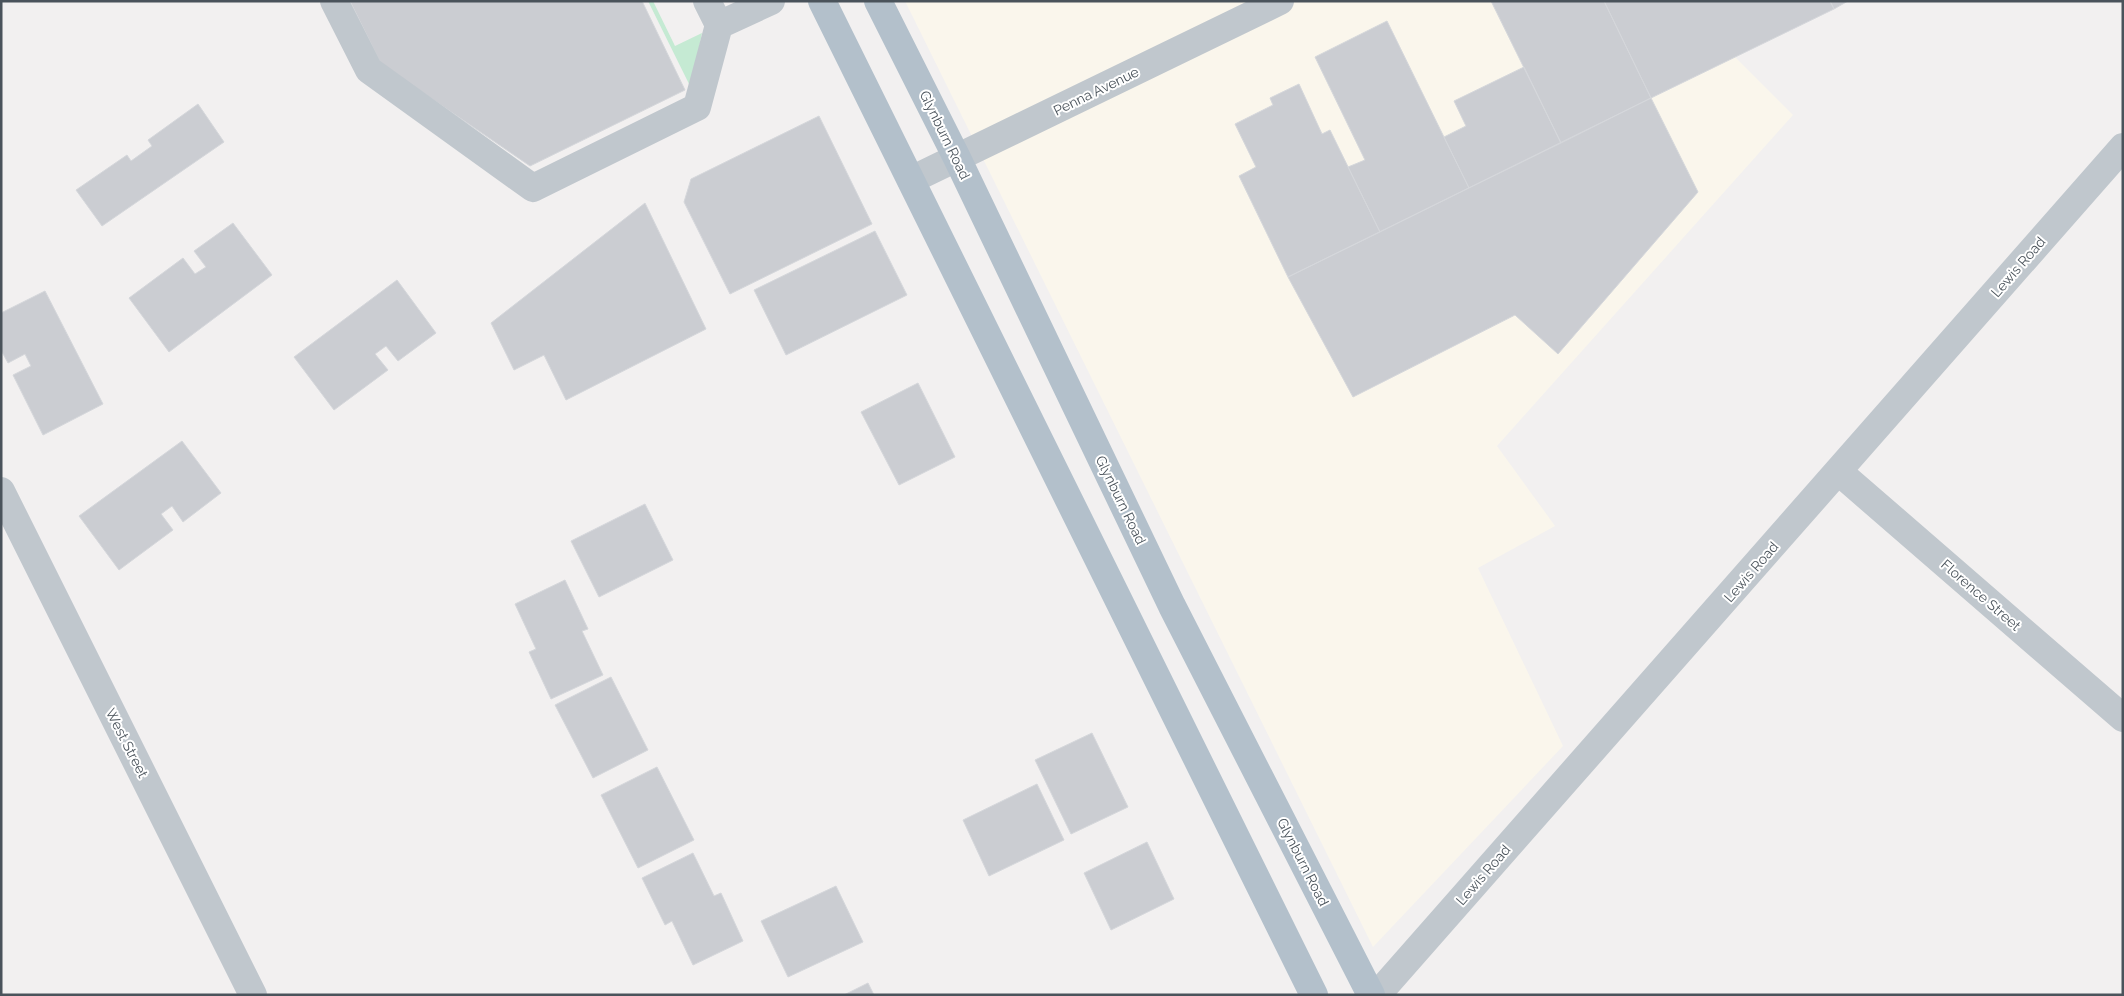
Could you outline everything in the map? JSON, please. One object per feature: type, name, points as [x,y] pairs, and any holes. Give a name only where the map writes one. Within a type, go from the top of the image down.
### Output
[{"type":"main road","points":[[822,1],[1314,995]]},
{"type":"main road","name":"Glynburn Road","points":[[878,1],[956,158],[1172,606],[1370,995]]},
{"type":"street","points":[[334,1],[369,70],[533,188],[697,107],[713,13],[771,1]]},
{"type":"street","name":"Penna Avenue","points":[[911,180],[1280,1]]},
{"type":"street","name":"Lewis Road","points":[[1378,995],[2123,147]]},
{"type":"street","name":"Florence Street","points":[[1839,472],[2123,718]]},
{"type":"street","name":"West Street","points":[[1,492],[253,995]]},
{"type":"shaded area","points":[[905,1],[1848,1],[1735,57],[1793,115],[1497,446],[1555,526],[1478,568],[1563,746],[1373,947]]},
{"type":"green space","points":[[648,1],[653,1],[675,46],[702,33],[691,88]]},
{"type":"building","points":[[350,1],[642,1],[685,90],[530,166],[381,64]]},
{"type":"building","points":[[1491,1],[1604,1],[1651,98],[1561,143]]},
{"type":"building","points":[[1604,1],[1830,1],[1834,9],[1651,98]]},
{"type":"building","points":[[1830,1],[1848,1],[1834,9]]},
{"type":"building","points":[[1387,21],[1469,188],[1380,232],[1348,167],[1365,160],[1315,57]]},
{"type":"building","points":[[1524,67],[1561,143],[1469,188],[1444,137],[1466,126],[1454,101]]},
{"type":"building","points":[[1299,84],[1322,134],[1330,130],[1380,232],[1288,277],[1239,176],[1256,167],[1235,124],[1273,105],[1270,98]]},
{"type":"building","points":[[1651,98],[1698,192],[1558,354],[1515,315],[1353,397],[1288,277]]},
{"type":"building","points":[[198,104],[224,142],[102,226],[76,190],[127,155],[131,161],[152,146],[148,140]]},
{"type":"building","points":[[819,116],[872,224],[730,294],[684,202],[691,179]]},
{"type":"building","points":[[645,203],[706,329],[566,400],[544,355],[514,370],[491,323]]},
{"type":"building","points":[[233,223],[272,275],[169,352],[129,298],[183,258],[195,274],[206,267],[194,251]]},
{"type":"building","points":[[875,231],[907,295],[786,355],[754,290]]},
{"type":"building","points":[[397,280],[436,333],[398,361],[386,346],[375,354],[388,370],[334,410],[294,357]]},
{"type":"building","points":[[45,291],[103,404],[43,435],[13,375],[31,366],[25,354],[8,363],[1,350],[1,313]]},
{"type":"building","points":[[918,383],[955,457],[899,485],[861,412]]},
{"type":"building","points":[[182,441],[221,493],[183,522],[172,506],[161,514],[173,530],[119,570],[79,516]]},
{"type":"building","points":[[645,504],[673,560],[599,597],[571,541]]},
{"type":"building","points":[[565,580],[588,629],[582,631],[603,675],[551,699],[529,652],[536,649],[515,604]]},
{"type":"building","points":[[611,677],[648,750],[593,778],[555,705]]},
{"type":"building","points":[[1092,733],[1128,807],[1071,834],[1035,760]]},
{"type":"building","points":[[657,767],[694,840],[638,868],[601,795]]},
{"type":"building","points":[[1037,784],[1064,840],[989,876],[963,820]]},
{"type":"building","points":[[1147,842],[1174,899],[1111,930],[1084,873]]},
{"type":"building","points":[[693,853],[714,896],[721,893],[743,941],[693,965],[672,921],[665,925],[642,878]]},
{"type":"building","points":[[836,886],[863,942],[788,977],[761,921]]},
{"type":"building","points":[[868,983],[874,995],[844,995]]}]
